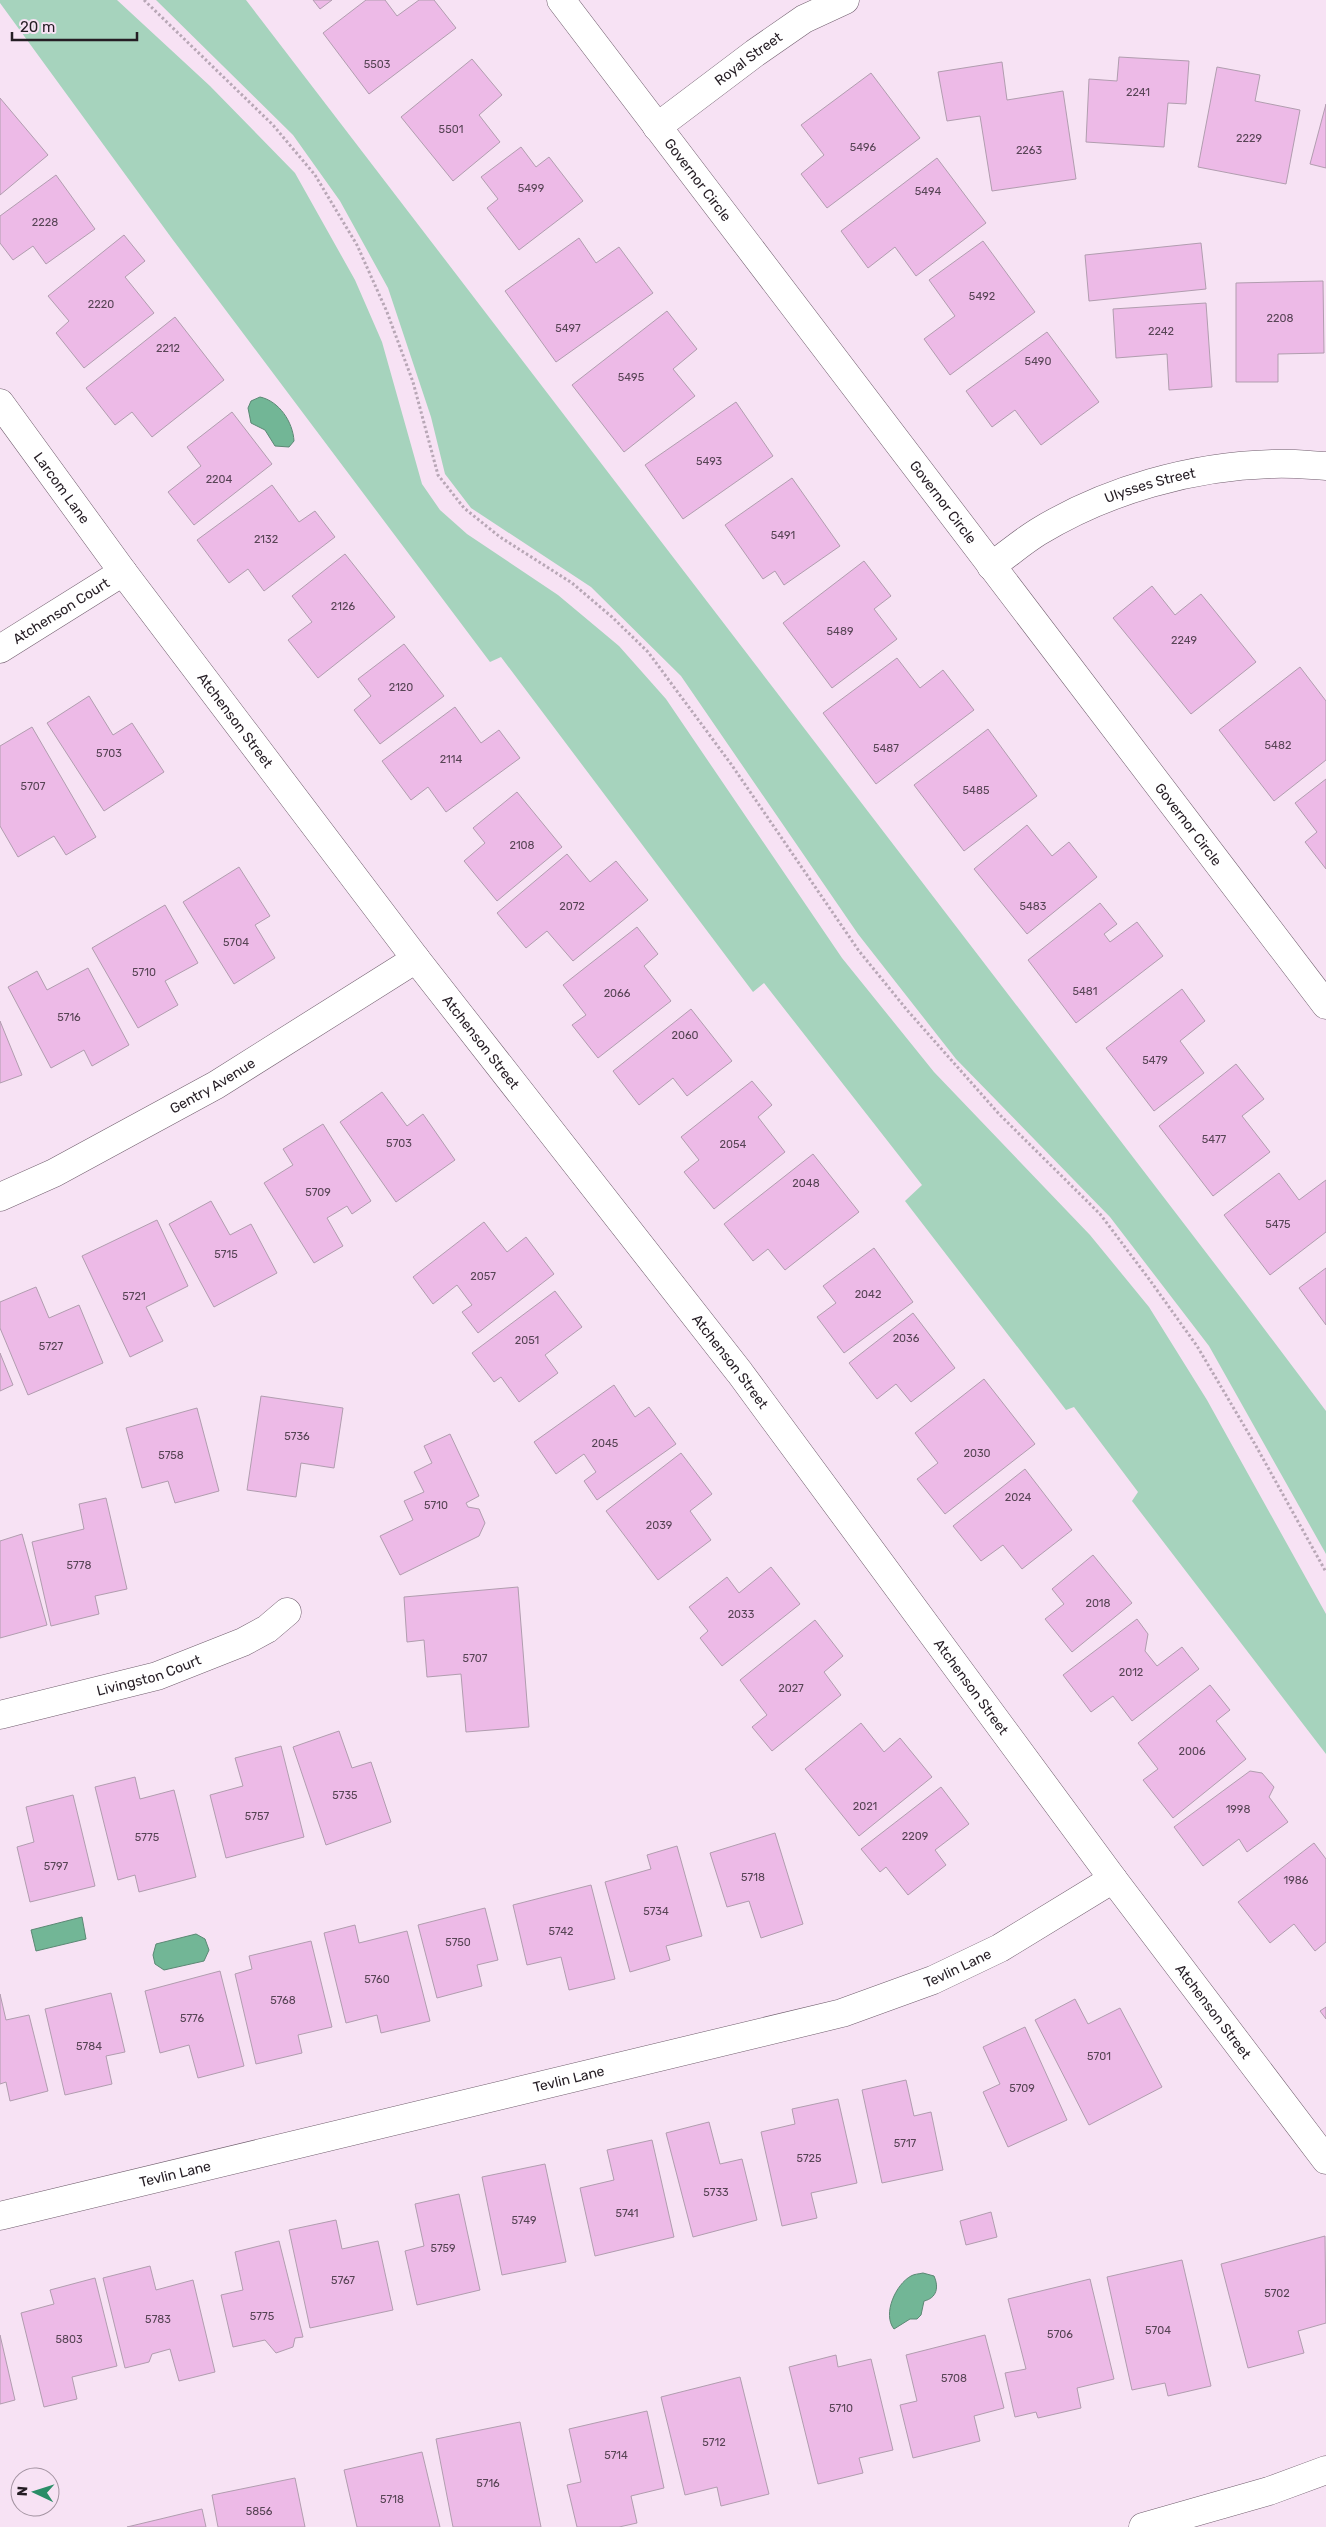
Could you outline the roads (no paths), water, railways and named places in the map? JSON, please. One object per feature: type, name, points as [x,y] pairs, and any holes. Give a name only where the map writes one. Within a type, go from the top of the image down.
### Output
[{"type":"street","name":"Governor Circle","points":[[561,0],[1326,1005]]},
{"type":"street","name":"Royal Street","points":[[657,127],[755,53],[804,19],[845,0]]},
{"type":"street","name":"Larcom Lane","points":[[0,403],[123,572]]},
{"type":"street","name":"Ulysses Street","points":[[991,566],[1038,532],[1102,500],[1153,482],[1212,470],[1273,464],[1326,466]]},
{"type":"street","name":"Atchenson Court","points":[[0,649],[123,572]]},
{"type":"street","name":"Atchenson Street","points":[[123,572],[416,959],[740,1373],[1114,1880],[1326,2160]]},
{"type":"street","name":"Gentry Avenue","points":[[0,1197],[54,1172],[216,1086],[416,959]]},
{"type":"street","name":"Livingston Court","points":[[0,1715],[174,1670],[243,1642],[266,1630],[287,1612]]},
{"type":"street","name":"Tevlin Lane","points":[[0,2216],[842,2013],[933,1980],[1000,1948],[1114,1880]]},
{"type":"street","points":[[1143,2527],[1260,2494],[1326,2470]]}]
